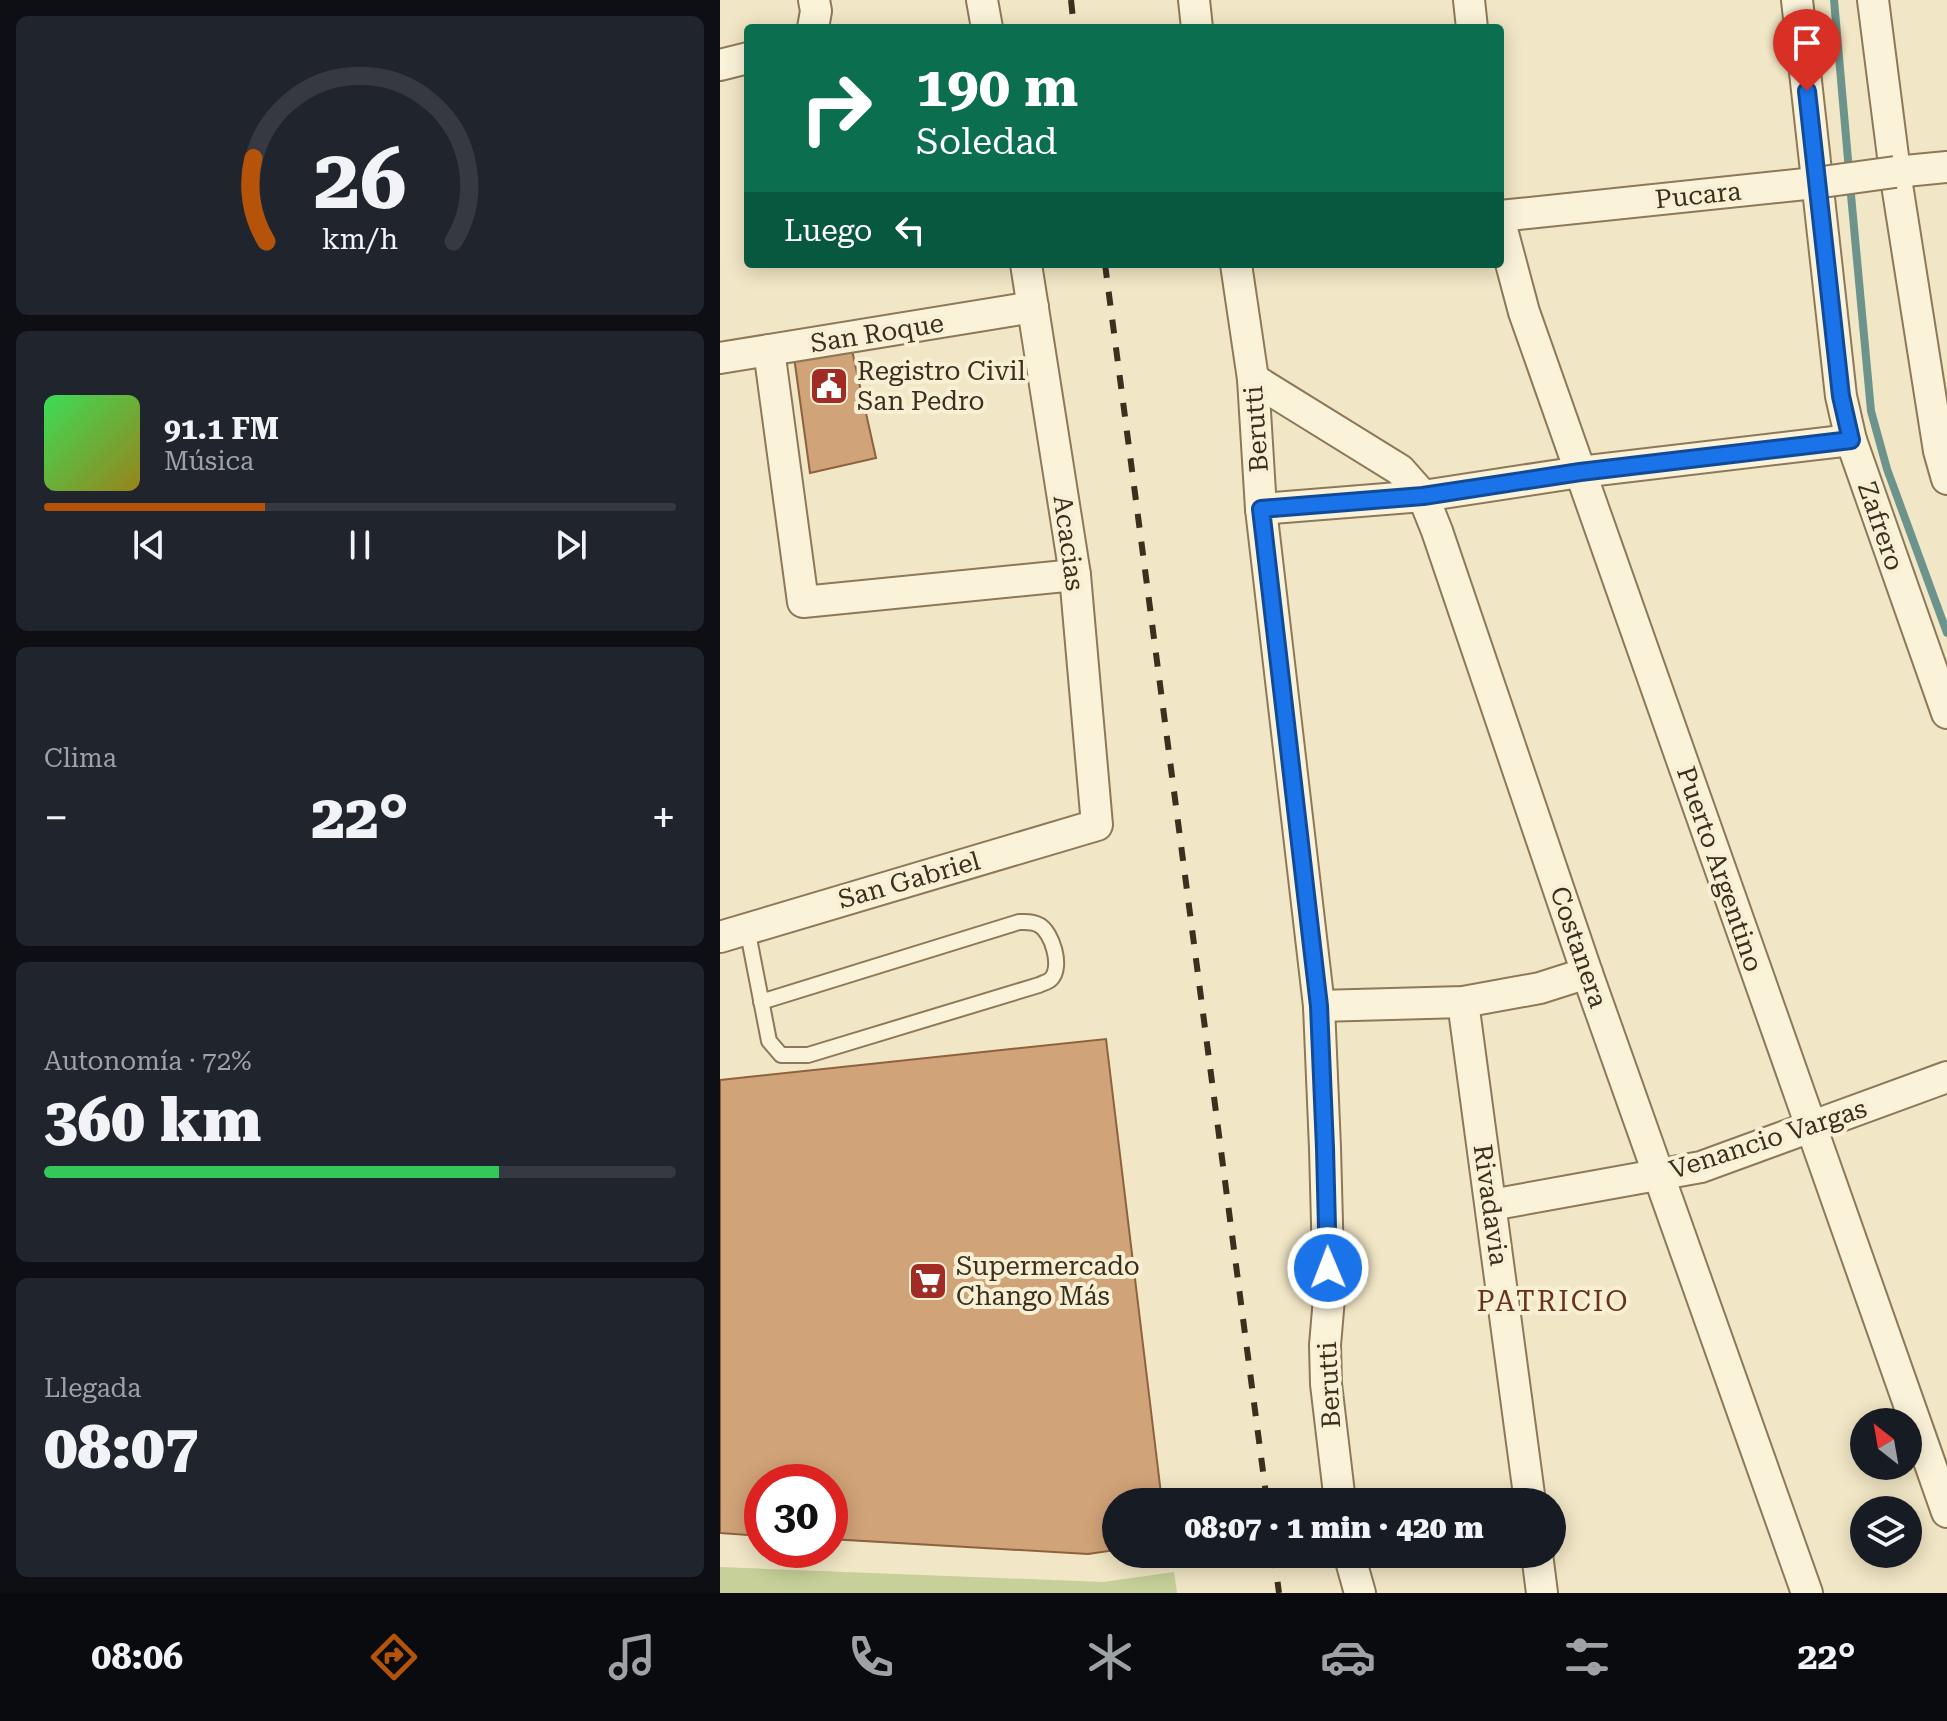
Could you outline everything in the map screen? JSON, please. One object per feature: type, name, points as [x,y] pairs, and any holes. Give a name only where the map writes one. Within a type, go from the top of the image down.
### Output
[{"type":"street","points":[[814,0],[814,24]]},
{"type":"street","points":[[982,0],[986,24]]},
{"type":"street","points":[[1194,0],[1197,24]]},
{"type":"street","points":[[1469,0],[1472,24]]},
{"type":"street","name":"Zafrero","points":[[1797,0],[1841,396],[1851,440],[1947,713]]},
{"type":"street","points":[[1873,0],[1895,172],[1939,451],[1947,479]]},
{"type":"street","points":[[720,65],[744,59]]},
{"type":"street","name":"Pucara","points":[[1504,216],[1947,167]]},
{"type":"street","name":"Puerto Argentino","points":[[1504,237],[1524,312],[1947,1512]]},
{"type":"street","name":"Acacias","points":[[1027,268],[1075,575],[1097,825]]},
{"type":"street","name":"Berutti","points":[[1237,268],[1253,379],[1261,509],[1319,1006],[1328,1283],[1326,1384],[1338,1488]]},
{"type":"street","name":"San Roque","points":[[720,358],[1033,307]]},
{"type":"street","points":[[769,350],[803,602],[1075,575]]},
{"type":"street","name":"Costanera","points":[[1253,379],[1400,470],[1423,496],[1587,973],[1807,1593]]},
{"type":"street","points":[[1261,509],[1423,496],[1580,472],[1851,440]]},
{"type":"street","name":"San Gabriel","points":[[733,932],[1097,825]]},
{"type":"street","points":[[1319,1006],[1463,1002],[1540,988],[1587,973]]},
{"type":"street","name":"Rivadavia","points":[[1463,1002],[1528,1488]]},
{"type":"street","name":"Venancio Vargas","points":[[1491,1205],[1701,1167],[1947,1077]]},
{"type":"street","points":[[1353,1568],[1360,1593]]},
{"type":"street","points":[[1539,1568],[1542,1593]]},
{"type":"lane","points":[[733,932],[761,1002],[769,1041],[781,1055],[808,1055],[1039,985],[1052,978],[1056,968],[1054,953],[1049,934],[1041,926],[1019,922],[761,1002]]},
{"type":"green space","points":[[720,1567],[1103,1582],[1174,1572],[1177,1593],[720,1593]]},
{"type":"building","name":"Registro Civil San Pedro","points":[[851,346],[876,458],[810,473],[794,357]]},
{"type":"building","name":"Supermercado Chango Más","points":[[1106,1039],[1160,1488],[1102,1488],[1102,1552],[1088,1554],[848,1540],[848,1464],[744,1464],[744,1535],[720,1533],[720,1080]]},
{"type":"waterway","points":[[1834,0],[1849,171]]},
{"type":"waterway","points":[[1850,184],[1871,411],[1887,469],[1947,633]]},
{"type":"railway","points":[[1071,0],[1074,24]]},
{"type":"railway","points":[[1106,268],[1265,1488]]},
{"type":"railway","points":[[1276,1568],[1279,1593]]},
{"type":"place","name":"Registro Civil San Pedro","points":[[829,386]]},
{"type":"place","name":"Supermercado Chango Más","points":[[928,1281]]},
{"type":"district","name":"PATRICIO","points":[[1553,1301]]},
{"type":"route","points":[[1328,1268],[1319,1006],[1261,509],[1423,496],[1580,472],[1851,440],[1841,396],[1807,91]]}]
